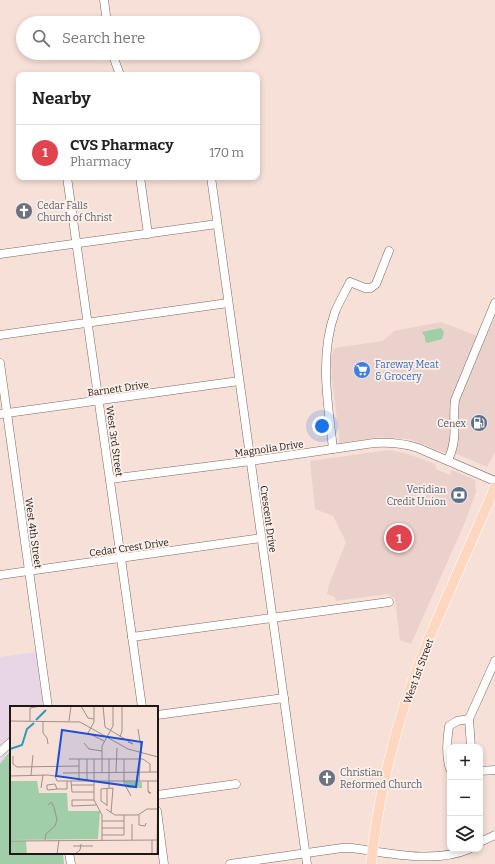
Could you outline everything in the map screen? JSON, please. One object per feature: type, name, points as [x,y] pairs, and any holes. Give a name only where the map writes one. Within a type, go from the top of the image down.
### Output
[{"type":"main road","name":"West 1st Street","points":[[371,864],[372,851],[388,766],[409,694],[427,644],[495,487]]},
{"type":"street","points":[[104,0],[106,16]]},
{"type":"street","points":[[115,60],[119,72]]},
{"type":"street","name":"West 3rd Street","points":[[67,180],[142,706]]},
{"type":"street","points":[[140,180],[148,234]]},
{"type":"street","name":"Crescent Drive","points":[[211,180],[307,864]]},
{"type":"street","points":[[0,254],[217,224]]},
{"type":"street","points":[[333,449],[326,394],[325,364],[328,341],[335,312],[350,282],[365,288],[370,288],[376,284],[389,251]]},
{"type":"street","points":[[0,335],[228,303]]},
{"type":"street","points":[[448,460],[452,452],[456,435],[454,416],[455,400],[495,303]]},
{"type":"street","name":"West 4th Street","points":[[0,363],[4,414],[29,571],[48,706]]},
{"type":"street","name":"Barnett Drive","points":[[4,414],[239,381]]},
{"type":"street","name":"Magnolia Drive","points":[[110,479],[251,461],[374,443],[396,443],[418,448],[495,481]]},
{"type":"street","name":"Cedar Crest Drive","points":[[0,575],[262,538]]},
{"type":"street","points":[[132,637],[389,602]]},
{"type":"street","points":[[471,744],[470,718],[495,661]]},
{"type":"street","points":[[158,715],[284,698]]},
{"type":"street","points":[[448,744],[449,726],[457,721],[470,718]]},
{"type":"street","points":[[0,752],[10,743]]},
{"type":"street","points":[[483,771],[495,770]]},
{"type":"street","points":[[158,795],[236,784]]},
{"type":"street","points":[[158,819],[164,864]]},
{"type":"street","points":[[483,841],[495,835]]},
{"type":"street","points":[[230,864],[352,848],[429,859],[455,855],[462,852]]},
{"type":"street","points":[[69,854],[71,864]]},
{"type":"shaded area","points":[[495,317],[495,452],[487,467],[457,454],[453,456],[409,439],[379,437],[340,443],[332,380],[331,358],[334,348],[383,341],[394,331],[441,322],[485,339]]},
{"type":"shaded area","points":[[389,450],[408,454],[435,464],[436,469],[450,475],[452,470],[475,480],[476,492],[465,522],[411,644],[400,640],[395,599],[387,594],[336,601],[335,597],[327,594],[329,585],[346,542],[333,516],[315,509],[310,461]]},
{"type":"shaded area","points":[[36,652],[43,706],[10,706],[10,751],[0,764],[0,657]]},
{"type":"green space","points":[[441,328],[444,332],[442,339],[427,343],[425,341],[425,337],[422,332]]},
{"type":"green space","points":[[10,751],[10,854],[63,854],[64,864],[0,864],[0,764]]},
{"type":"place","name":"Cedar Falls Church of Christ","points":[[24,211]]},
{"type":"place","name":"Fareway Meat & Grocery","points":[[362,370]]},
{"type":"place","name":"Cenex","points":[[479,423]]},
{"type":"place","name":"Veridian Credit Union","points":[[459,495]]},
{"type":"place","name":"CVS Pharmacy","points":[[399,538]]},
{"type":"place","name":"Christian Reformed Church","points":[[327,778]]}]
